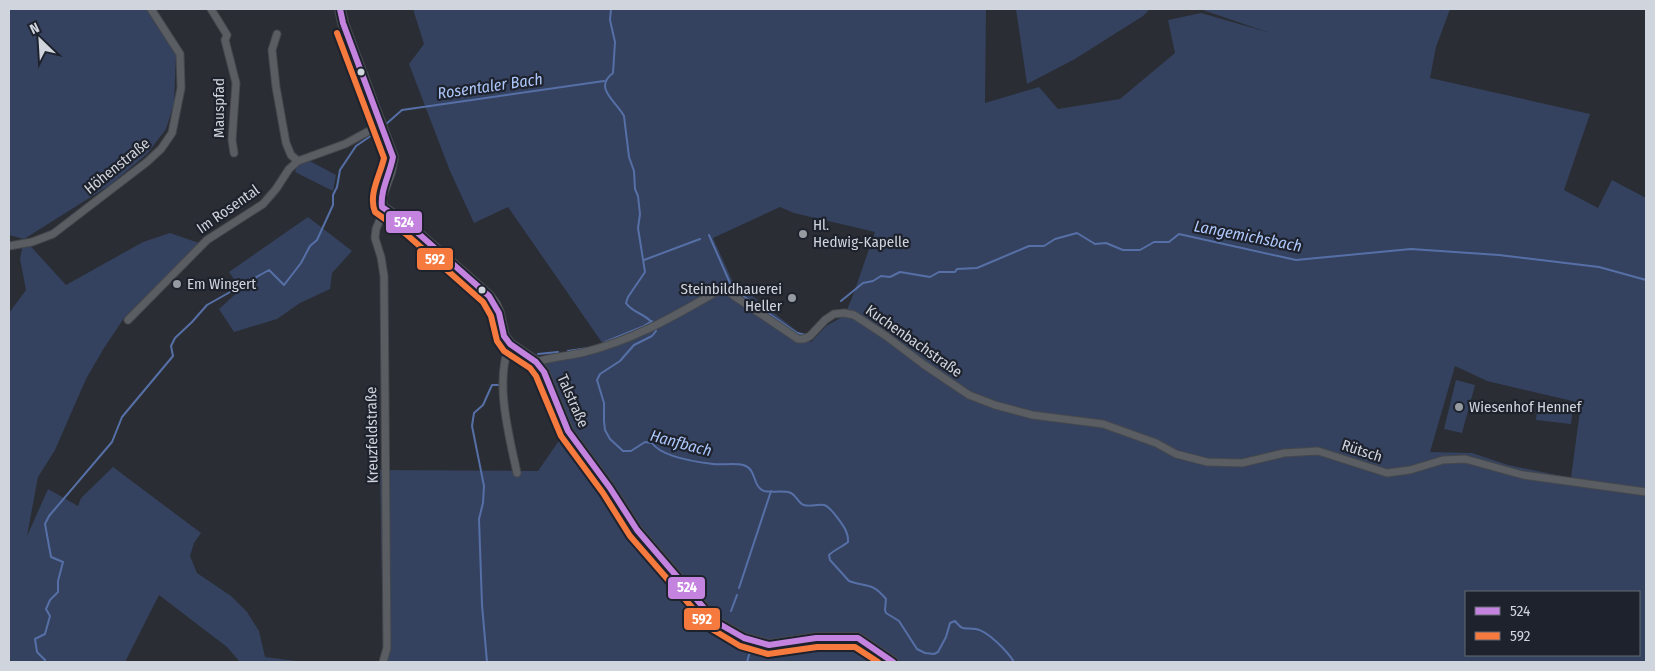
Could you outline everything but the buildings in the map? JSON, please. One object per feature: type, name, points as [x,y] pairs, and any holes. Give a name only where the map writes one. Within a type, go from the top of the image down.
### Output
[{"type":"main road","points":[[340,9],[343,23],[393,156],[390,172],[380,197],[380,204],[384,210],[411,227],[489,296],[499,313],[504,336],[510,344]]},
{"type":"main road","name":"Talstraße","points":[[510,344],[536,362],[544,372],[568,430],[610,488],[637,530],[716,622],[744,638],[770,645],[816,638],[858,638],[893,662]]},
{"type":"street","name":"Höhenstraße","points":[[9,246],[39,240],[57,231],[147,162],[161,150],[172,133],[181,88],[180,54],[151,9]]},
{"type":"street","name":"Mauspfad","points":[[211,9],[227,35],[225,40],[236,83],[232,140],[234,153]]},
{"type":"street","points":[[277,34],[272,50],[276,87],[286,143],[292,155],[298,161]]},
{"type":"street","name":"Im Rosental","points":[[128,320],[207,240],[263,204],[289,169],[298,161],[345,144],[380,125]]},
{"type":"street","name":"Kreuzfeldstraße","points":[[383,662],[387,648],[384,276],[381,256],[375,238],[376,229],[384,210]]},
{"type":"street","name":"Kuchenbachstraße","points":[[536,362],[548,358],[585,352],[650,330],[726,288],[734,296],[798,339],[810,336],[825,320],[834,314],[854,315],[969,396],[995,405],[1032,414],[1073,419]]},
{"type":"street","points":[[510,344],[504,357],[504,407],[516,473]]},
{"type":"street","name":"Rütsch","points":[[1073,419],[1103,424],[1156,443],[1176,454],[1207,462],[1242,463],[1284,453],[1318,451],[1387,473],[1410,470],[1443,460],[1465,459],[1523,475],[1646,492]]},
{"type":"shaded area","points":[[9,9],[146,9],[176,55],[174,104],[166,129],[147,154],[110,185],[24,239],[9,235]]},
{"type":"shaded area","points":[[413,9],[986,9],[985,103],[1039,87],[1058,109],[1120,99],[1175,53],[1168,20],[1201,13],[1267,32],[1200,9],[1450,9],[1436,47],[1430,78],[1590,114],[1564,190],[1598,208],[1612,180],[1646,198],[1646,662],[379,662],[383,652],[380,470],[538,471],[565,432],[535,366],[603,344],[508,207],[474,223],[450,171],[409,64],[424,44]],"holes":[[[780,207],[794,213],[875,232],[844,316],[826,326],[811,342],[732,280],[713,238]],[[1455,366],[1487,381],[1581,403],[1571,478],[1508,465],[1472,453],[1430,452]]]},
{"type":"shaded area","points":[[1016,9],[1150,9],[1143,16],[1075,59],[1027,84]]},
{"type":"shaded area","points":[[308,160],[336,175],[333,191],[295,172],[297,166]]},
{"type":"shaded area","points":[[308,217],[352,251],[332,273],[330,289],[300,303],[277,319],[234,332],[219,309],[241,289],[229,272]]},
{"type":"shaded area","points":[[170,233],[199,243],[124,318],[104,348],[86,379],[55,450],[38,477],[27,536],[48,489],[78,506],[81,498],[113,467],[201,533],[194,543],[190,556],[197,573],[231,596],[247,612],[259,631],[265,657],[304,662],[240,662],[227,647],[159,595],[125,662],[9,662],[9,313],[26,290],[20,259],[24,239],[66,285],[143,242]]},
{"type":"shaded area","name":"Wiesenhof Hennef","points":[[1456,380],[1475,385],[1462,433],[1444,429]]},
{"type":"shaded area","name":"Wiesenhof Hennef","points":[[1538,403],[1573,407],[1571,424],[1536,420]]},
{"type":"waterway","name":"Hanfbach","points":[[611,9],[610,20],[615,42],[613,73],[605,84],[608,94],[624,116],[629,157],[634,171],[635,189],[638,196],[640,214],[638,228],[645,272],[626,303],[653,324]]},
{"type":"waterway","name":"Rosentaler Bach","points":[[385,125],[402,110],[604,81]]},
{"type":"waterway","name":"Rosentaler Bach","points":[[45,662],[37,652],[35,639],[45,634],[50,616],[46,609],[50,600],[58,592],[58,581],[63,562],[51,557],[45,524],[49,516],[112,442],[122,417],[173,356],[171,346],[175,338],[207,305],[269,270],[284,285],[301,263],[310,246],[317,240],[333,205],[333,195],[337,187],[340,170],[356,146],[378,131]]},
{"type":"waterway","name":"Langemichsbach","points":[[841,301],[863,283],[873,281],[881,276],[890,277],[900,272],[930,277],[939,272],[955,272],[957,269],[977,268],[1029,246],[1044,246],[1055,239],[1077,233],[1095,244],[1106,243],[1123,250],[1140,250],[1154,242],[1169,242],[1179,234],[1296,260],[1411,249],[1499,255],[1599,267],[1646,280]]},
{"type":"waterway","name":"Langemichsbach","points":[[709,235],[730,283]]},
{"type":"waterway","name":"Langemichsbach","points":[[644,260],[700,239]]},
{"type":"waterway","name":"Langemichsbach","points":[[733,289],[797,333],[806,335]]},
{"type":"waterway","points":[[605,342],[652,321]]},
{"type":"waterway","name":"Hanfbach","points":[[655,328],[656,331],[652,336],[634,345],[620,361],[600,374],[597,380],[604,403],[605,430],[610,439],[623,451],[631,451],[645,442],[652,443],[663,452],[689,460],[713,464],[743,465],[753,473],[758,486],[764,491],[788,492],[793,494],[804,505],[827,506],[841,522],[848,536],[848,542],[829,555],[830,560],[849,581],[872,587],[881,593],[886,599],[886,613],[899,621],[917,649],[925,653],[934,654],[938,652],[946,637],[950,623],[955,621],[962,628],[976,629],[992,638],[1014,662]]},
{"type":"waterway","points":[[568,351],[588,348]]},
{"type":"waterway","points":[[538,354],[558,352]]},
{"type":"waterway","points":[[487,662],[482,605],[479,519],[483,503],[484,486],[472,426],[474,413],[483,405],[492,385],[499,385]]},
{"type":"waterway","points":[[739,588],[771,491]]},
{"type":"waterway","points":[[731,611],[737,595]]},
{"type":"waterway","points":[[747,662],[751,648]]},
{"type":"transit line","name":"524","points":[[340,9],[343,23],[393,157],[384,188],[382,207],[411,227],[489,296],[499,313],[504,336],[510,344],[536,362],[544,372],[568,431],[610,488],[637,530],[716,622],[744,638],[769,645],[816,638],[858,638],[893,662]]},
{"type":"transit line","name":"592","points":[[337,33],[384,158],[375,185],[373,198],[375,212],[406,234],[483,302],[491,316],[497,341],[504,351],[530,368],[536,376],[561,436],[603,493],[630,536],[710,628],[740,646],[768,654],[817,647],[855,647],[878,662]]},
{"type":"place","name":"Hl. Hedwig-Kapelle","points":[[803,234]]},
{"type":"place","name":"Em Wingert","points":[[177,284]]},
{"type":"place","name":"Steinbildhauerei Heller","points":[[792,298]]},
{"type":"place","name":"Wiesenhof Hennef","points":[[1459,407]]}]
